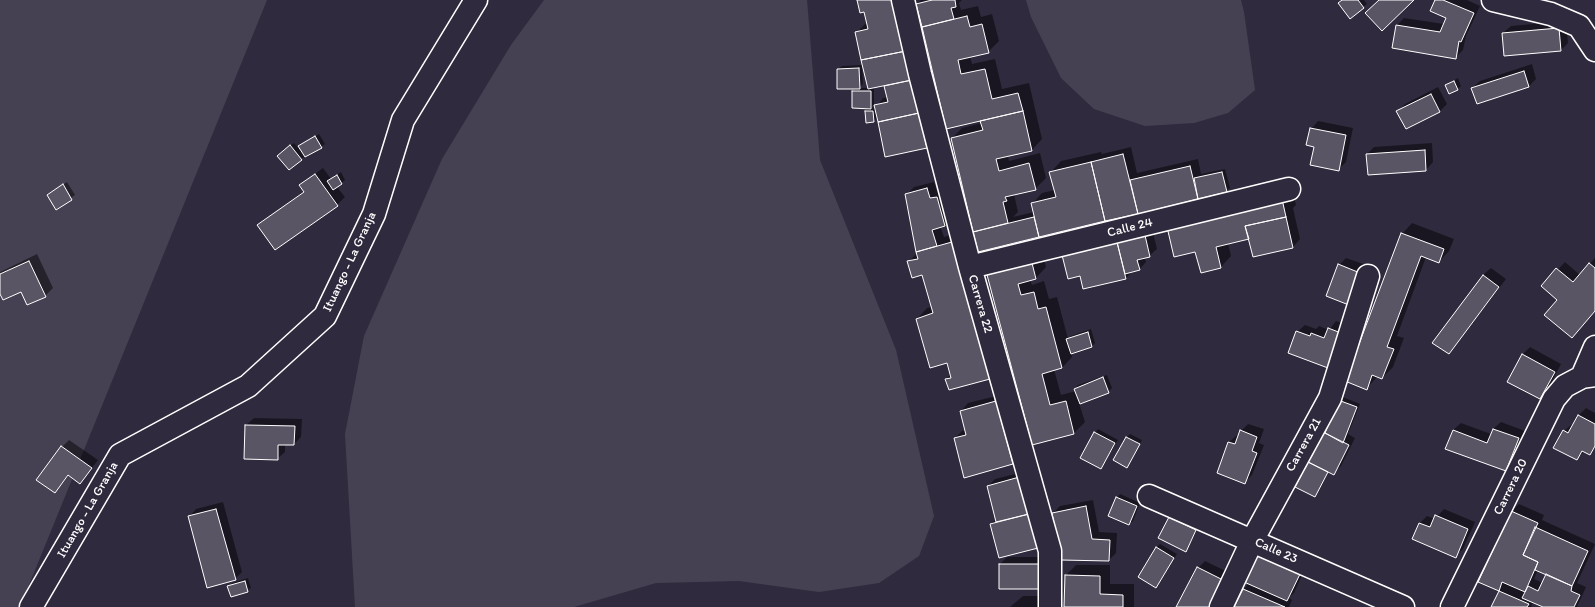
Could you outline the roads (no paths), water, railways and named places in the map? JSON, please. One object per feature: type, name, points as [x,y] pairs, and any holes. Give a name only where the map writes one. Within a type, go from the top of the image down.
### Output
[{"type":"street","name":"Ituango - La Granja","points":[[31,607],[120,455],[248,386],[325,316],[374,214],[403,120],[476,0]]},
{"type":"street","name":"Carrera 22","points":[[903,0],[920,74],[970,267],[1050,551],[1050,607]]},
{"type":"street","points":[[1493,0],[1551,14],[1579,26],[1589,38],[1595,50]]},
{"type":"street","name":"Calle 24","points":[[970,267],[1290,189]]},
{"type":"street","name":"Carrera 21","points":[[1221,607],[1252,541],[1330,398],[1368,276]]},
{"type":"street","points":[[1588,376],[1595,347]]},
{"type":"street","name":"Carrera 20","points":[[1452,607],[1554,399],[1565,386],[1588,376]]},
{"type":"street","name":"Calle 23","points":[[1149,496],[1403,607]]}]
